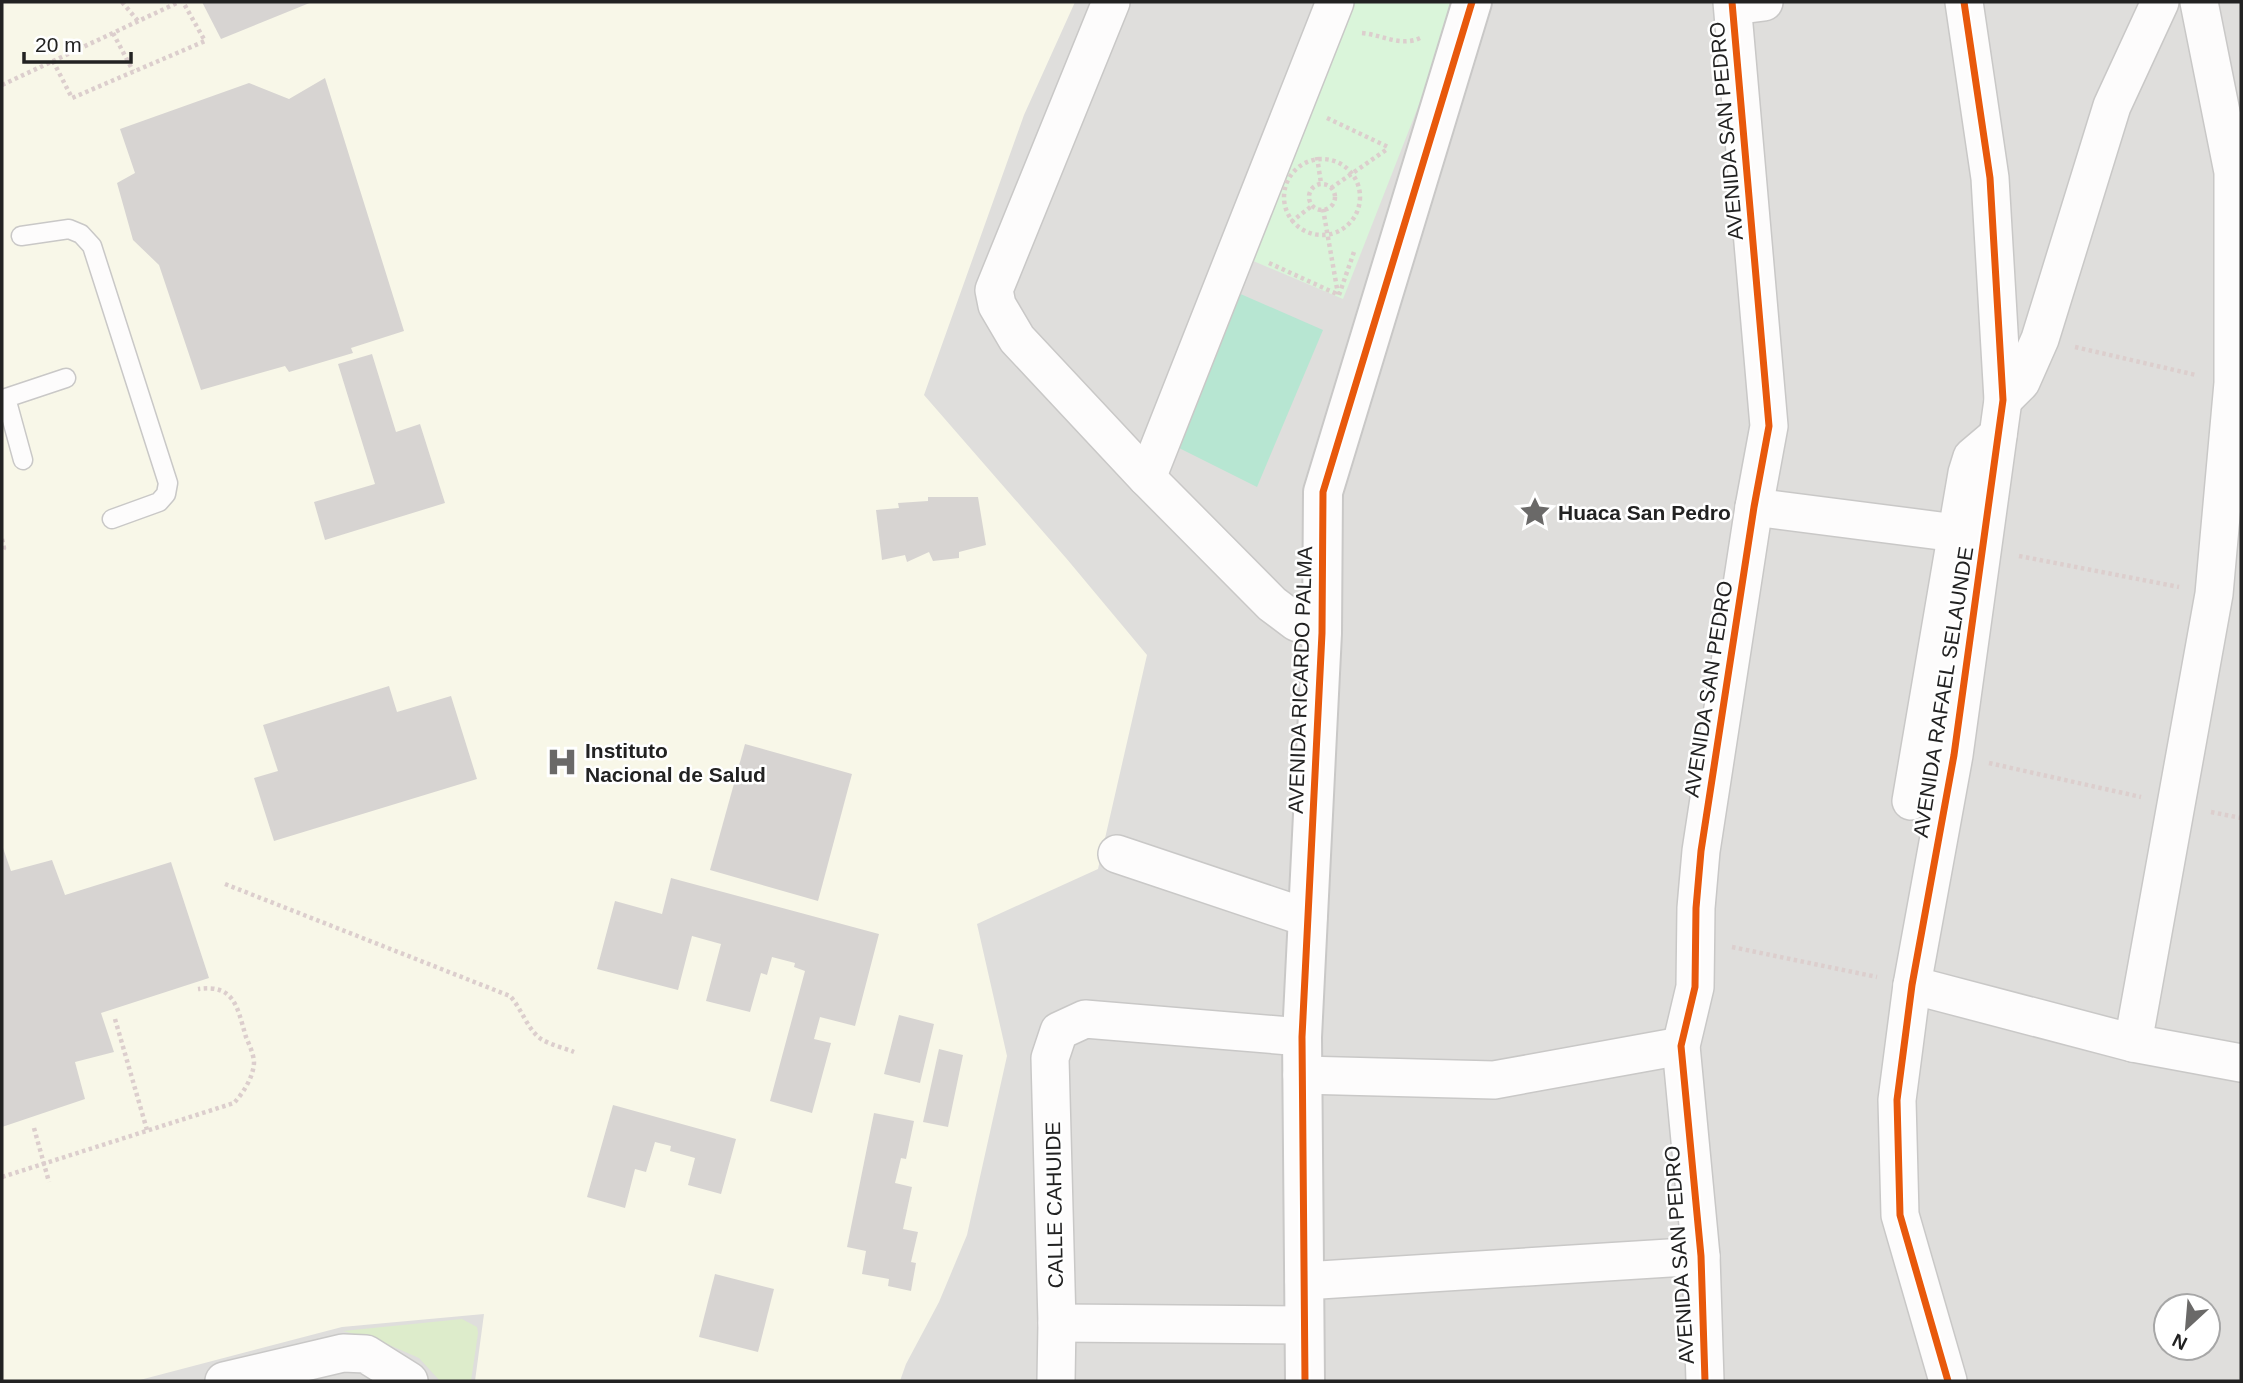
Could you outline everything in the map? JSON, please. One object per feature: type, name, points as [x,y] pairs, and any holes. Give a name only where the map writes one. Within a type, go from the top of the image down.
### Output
[{"type":"street","points":[[1111,2],[994,290],[997,305],[1017,339],[1147,478],[1272,604],[1296,622],[1322,633]]},
{"type":"street","points":[[1147,478],[1335,2]]},
{"type":"street","name":"AVENIDA RICARDO PALMA","points":[[1305,1381],[1302,1037],[1322,633],[1323,492],[1472,2]]},
{"type":"street","name":"AVENIDA RAFAEL SELAUNDE","points":[[1948,1381],[1900,1215],[1897,1100],[1912,985],[1954,755],[1969,541],[2000,417],[1990,178],[1964,2]]},
{"type":"street","points":[[2000,417],[2021,382],[2040,339],[2112,106],[2160,2]]},
{"type":"street","points":[[2133,1043],[2214,594],[2233,383],[2233,172],[2200,2]]},
{"type":"street","name":"AVENIDA SAN PEDRO","points":[[1705,1381],[1701,1256],[1681,1046],[1695,987],[1696,908],[1701,850],[1769,426],[1743,3]]},
{"type":"street","points":[[1754,507],[1969,541],[1911,801]]},
{"type":"street","points":[[1117,853],[1308,918]]},
{"type":"street","points":[[1912,985],[2133,1043],[2241,1063]]},
{"type":"street","name":"CALLE CAHUIDE","points":[[1056,1381],[1050,1058],[1059,1031],[1085,1019],[1302,1037]]},
{"type":"street","points":[[1302,1075],[1493,1080],[1681,1046]]},
{"type":"street","points":[[1304,1281],[1701,1256]]},
{"type":"street","points":[[1057,1323],[1304,1325]]},
{"type":"street","points":[[224,1381],[343,1353],[366,1354],[407,1379]]},
{"type":"lane","points":[[21,236],[69,229],[81,234],[92,246],[168,483],[166,494],[159,502],[112,519]]},
{"type":"lane","points":[[23,460],[4,391],[66,378]]},
{"type":"path","points":[[122,2],[138,21]]},
{"type":"path","points":[[2,85],[53,61],[113,33],[138,21],[181,2],[205,41],[72,98],[53,61]]},
{"type":"path","points":[[1359,32],[1411,43],[1428,35]]},
{"type":"path","points":[[113,33],[133,71]]},
{"type":"path","points":[[1321,116],[1390,148],[1331,188]]},
{"type":"path","points":[[1325,158],[1340,163],[1351,172],[1360,192],[1357,213],[1350,224],[1326,235],[1314,235],[1292,222],[1285,208],[1283,193],[1287,179],[1297,167],[1325,158]]},
{"type":"path","points":[[1321,183],[1331,188],[1335,198],[1332,206],[1317,209],[1310,203],[1309,195],[1313,187],[1321,183]]},
{"type":"path","points":[[1323,209],[1339,295]]},
{"type":"path","points":[[2040,339],[2233,383]]},
{"type":"path","points":[[2,539],[5,548],[2,552]]},
{"type":"path","points":[[1969,541],[2214,594]]},
{"type":"path","points":[[1954,755],[2241,818]]},
{"type":"path","points":[[225,884],[510,996],[534,1033],[543,1040],[574,1052]]},
{"type":"path","points":[[1697,939],[1912,985]]},
{"type":"path","points":[[2,1177],[234,1103],[242,1094],[254,1062],[235,1001],[226,992],[212,988],[198,989]]},
{"type":"path","points":[[114,1019],[147,1130]]},
{"type":"path","points":[[34,1128],[49,1182]]},
{"type":"shaded area","points":[[2,2],[2241,2],[2241,1381],[2,1381]]},
{"type":"shaded area","name":"Instituto Nacional de Salud","points":[[2,2],[1075,2],[1024,115],[924,395],[1147,655],[1098,869],[977,924],[1007,1056],[967,1235],[939,1302],[906,1364],[900,1381],[475,1381],[484,1314],[342,1327],[136,1381],[2,1381]]},
{"type":"green space","points":[[1344,2],[1459,2],[1343,299],[1244,257]]},
{"type":"green space","points":[[1236,292],[1323,330],[1257,487],[1173,445]]},
{"type":"green space","points":[[462,1319],[477,1327],[478,1333],[471,1381],[440,1381],[419,1358],[378,1340],[343,1331]]},
{"type":"building","points":[[202,2],[312,2],[221,39]]},
{"type":"building","points":[[325,78],[404,331],[351,348],[353,353],[289,372],[285,366],[201,390],[159,265],[133,240],[117,183],[135,173],[120,129],[249,83],[289,99]]},
{"type":"building","points":[[372,354],[396,432],[420,424],[445,503],[325,540],[314,502],[375,484],[338,364]]},
{"type":"building","points":[[928,497],[978,497],[986,545],[959,552],[959,558],[933,561],[929,552],[907,562],[905,555],[882,560],[876,510],[899,508],[898,503],[928,501]]},
{"type":"building","points":[[389,686],[397,712],[451,696],[477,779],[274,841],[254,778],[278,771],[263,725]]},
{"type":"building","points":[[745,744],[852,774],[818,901],[710,870]]},
{"type":"building","points":[[2,845],[11,871],[52,860],[65,895],[171,862],[209,978],[101,1013],[114,1052],[75,1062],[85,1099],[2,1127]]},
{"type":"building","points":[[671,878],[879,934],[855,1026],[820,1017],[814,1039],[831,1043],[812,1113],[770,1101],[805,971],[794,967],[795,963],[772,957],[767,975],[761,973],[750,1012],[706,1001],[721,944],[692,936],[678,990],[597,969],[615,901],[662,914]]},
{"type":"building","points":[[899,1015],[934,1024],[920,1083],[884,1074]]},
{"type":"building","points":[[939,1049],[963,1055],[948,1127],[923,1122]]},
{"type":"building","points":[[613,1105],[736,1139],[721,1194],[688,1185],[695,1158],[670,1151],[671,1146],[655,1142],[646,1172],[635,1169],[625,1208],[587,1197]]},
{"type":"building","points":[[874,1113],[914,1121],[906,1159],[901,1158],[895,1183],[912,1187],[903,1229],[918,1232],[911,1262],[916,1263],[911,1291],[888,1286],[889,1279],[862,1274],[866,1251],[847,1247]]},
{"type":"building","points":[[715,1274],[774,1289],[758,1352],[699,1337]]},
{"type":"cycle path","points":[[1305,1381],[1302,1037],[1322,633],[1323,492],[1472,2]]},
{"type":"cycle path","points":[[1705,1381],[1701,1256],[1681,1046],[1695,987],[1696,908],[1701,851],[1769,426],[1732,2]]},
{"type":"cycle path","points":[[1948,1381],[1900,1215],[1897,1100],[1912,985],[1954,755],[2003,400],[1990,178],[1964,2]]},
{"type":"place","name":"Huaca San Pedro","points":[[1535,512]]},
{"type":"place","name":"Instituto Nacional de Salud","points":[[562,762]]}]
